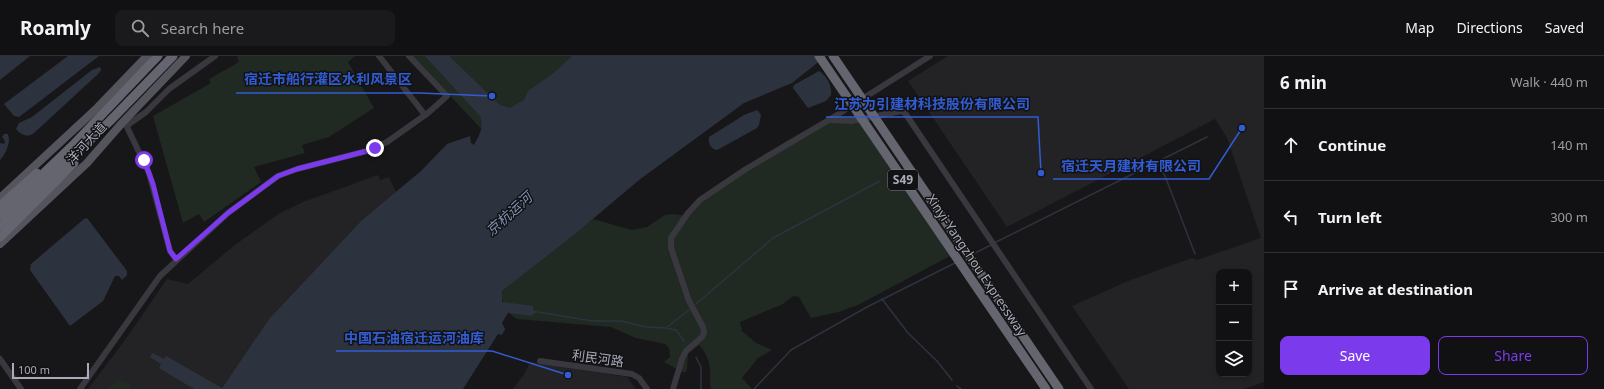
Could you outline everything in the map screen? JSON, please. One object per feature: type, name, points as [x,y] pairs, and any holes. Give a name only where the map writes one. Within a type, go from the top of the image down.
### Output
[{"type":"highway","name":"洋河大道","points":[[0,226],[109,117],[158,56]]},
{"type":"highway","name":"洋河大道","points":[[119,104],[173,56]]},
{"type":"highway","name":"Xinyi-Yangzhou Expressway","points":[[819,56],[1046,389]]},
{"type":"highway","name":"Xinyi-Yangzhou Expressway","points":[[833,56],[1059,389]]},
{"type":"highway","name":"洋河大道","points":[[0,215],[109,117]]},
{"type":"highway","points":[[0,206],[109,117]]},
{"type":"highway","points":[[0,237],[80,157],[109,117]]},
{"type":"main road","name":"洋河大道","points":[[0,198],[94,110],[147,56]]},
{"type":"main road","name":"洋河大道","points":[[0,244],[87,163],[122,123],[186,56]]},
{"type":"street","points":[[176,259],[170,251],[149,174],[127,127],[146,112],[169,90],[215,56]]},
{"type":"street","points":[[379,56],[425,115]]},
{"type":"street","points":[[80,389],[153,285],[167,268],[225,215],[278,176],[297,169],[367,151],[391,139],[425,115],[447,96],[409,56]]},
{"type":"street","points":[[673,389],[686,351],[702,337],[704,333],[703,327],[689,301],[671,248],[672,238],[688,213],[700,200],[746,170],[829,120],[930,56]]},
{"type":"street","points":[[829,120],[852,121],[901,111],[905,113],[1091,389]]},
{"type":"street","points":[[0,359],[21,389]]},
{"type":"street","name":"利民河路","points":[[540,361],[632,374],[639,378],[647,389]]},
{"type":"shaded area","points":[[237,56],[355,56],[348,62],[374,108],[329,137],[302,145],[305,153],[254,167],[261,182],[204,222],[199,214],[183,223],[153,116],[211,83],[209,79],[239,62]]},
{"type":"shaded area","points":[[412,56],[577,56],[489,137]]},
{"type":"shaded area","points":[[948,56],[1264,56],[1264,382],[1244,389],[1129,389],[1072,306],[1128,281],[1192,258],[1197,260],[1261,238],[1227,138],[1215,119],[1007,227],[908,81]]},
{"type":"shaded area","points":[[835,116],[854,118],[860,123],[950,256],[858,305],[838,312],[811,318],[799,297],[793,296],[783,304],[740,322],[742,331],[756,343],[772,350],[758,358],[742,378],[752,389],[711,389],[709,362],[699,345],[688,354],[687,370],[682,372],[664,362],[670,357],[669,348],[665,344],[636,338],[611,327],[517,319],[510,314],[505,307],[502,299],[503,290],[593,219],[632,230],[647,227],[665,215],[674,214],[687,216],[719,186],[736,173],[828,117]]},
{"type":"shaded area","points":[[378,175],[380,180],[389,177],[396,192],[362,220],[269,319],[221,389],[88,389],[125,340],[167,279],[188,284],[236,244],[280,213],[303,202]]},
{"type":"shaded area","points":[[530,362],[627,377],[636,389],[513,389],[525,373]]},
{"type":"shaded area","points":[[118,380],[132,385],[130,389],[107,389]]},
{"type":"water","points":[[0,56],[30,56],[0,80]]},
{"type":"water","points":[[68,56],[99,56],[19,117],[14,116],[4,104]]},
{"type":"water","name":"京杭运河","points":[[425,56],[449,56],[500,105],[510,108],[524,100],[528,91],[555,72],[572,56],[826,56],[792,83],[744,103],[639,180],[575,234],[502,291],[502,302],[533,306],[533,310],[538,312],[532,316],[508,313],[502,323],[505,329],[502,335],[498,334],[463,389],[194,389],[159,368],[161,364],[150,357],[153,353],[164,359],[166,356],[222,388],[269,319],[362,220],[421,171],[447,144],[470,136],[471,143],[474,145],[481,130],[482,123],[480,116]]},
{"type":"water","points":[[100,67],[101,70],[98,74],[34,133],[24,135],[16,129],[19,123],[32,117],[92,70]]},
{"type":"water","points":[[819,71],[824,76],[831,88],[831,95],[826,101],[808,108],[793,88],[794,85]]},
{"type":"water","points":[[757,110],[761,115],[757,128],[719,149],[716,150],[711,147],[709,137],[744,115]]},
{"type":"water","points":[[4,134],[8,134],[8,144],[4,155],[0,160],[0,143],[4,144],[5,141],[2,137]]},
{"type":"water","points":[[87,218],[127,271],[127,275],[122,280],[119,276],[115,276],[103,301],[70,326],[30,270],[31,264]]},
{"type":"waterway","points":[[994,243],[1207,137]]},
{"type":"waterway","points":[[1157,162],[1165,176],[1195,254]]},
{"type":"waterway","points":[[696,304],[773,238],[880,181]]},
{"type":"waterway","points":[[971,255],[991,245]]},
{"type":"waterway","points":[[754,389],[791,350],[867,307],[955,263]]},
{"type":"waterway","points":[[882,299],[908,333],[937,361],[952,380]]},
{"type":"waterway","points":[[667,327],[689,310]]},
{"type":"waterway","points":[[538,312],[592,321],[621,321],[646,327],[666,328],[676,330],[684,341]]},
{"type":"waterway","points":[[696,357],[701,367],[701,389]]},
{"type":"waterway","points":[[957,386],[961,389]]},
{"type":"place","name":"宿迁市船行灌区水利风景区","points":[[492,96]]},
{"type":"place","name":"宿迁天月建材有限公司","points":[[1242,128]]},
{"type":"place","name":"江苏力引建材科技股份有限公司","points":[[1041,173]]},
{"type":"place","name":"中国石油宿迁运河油库","points":[[568,375]]},
{"type":"route","points":[[144,160],[153,184],[170,251],[176,259],[228,213],[278,176],[286,172],[375,148]]}]
